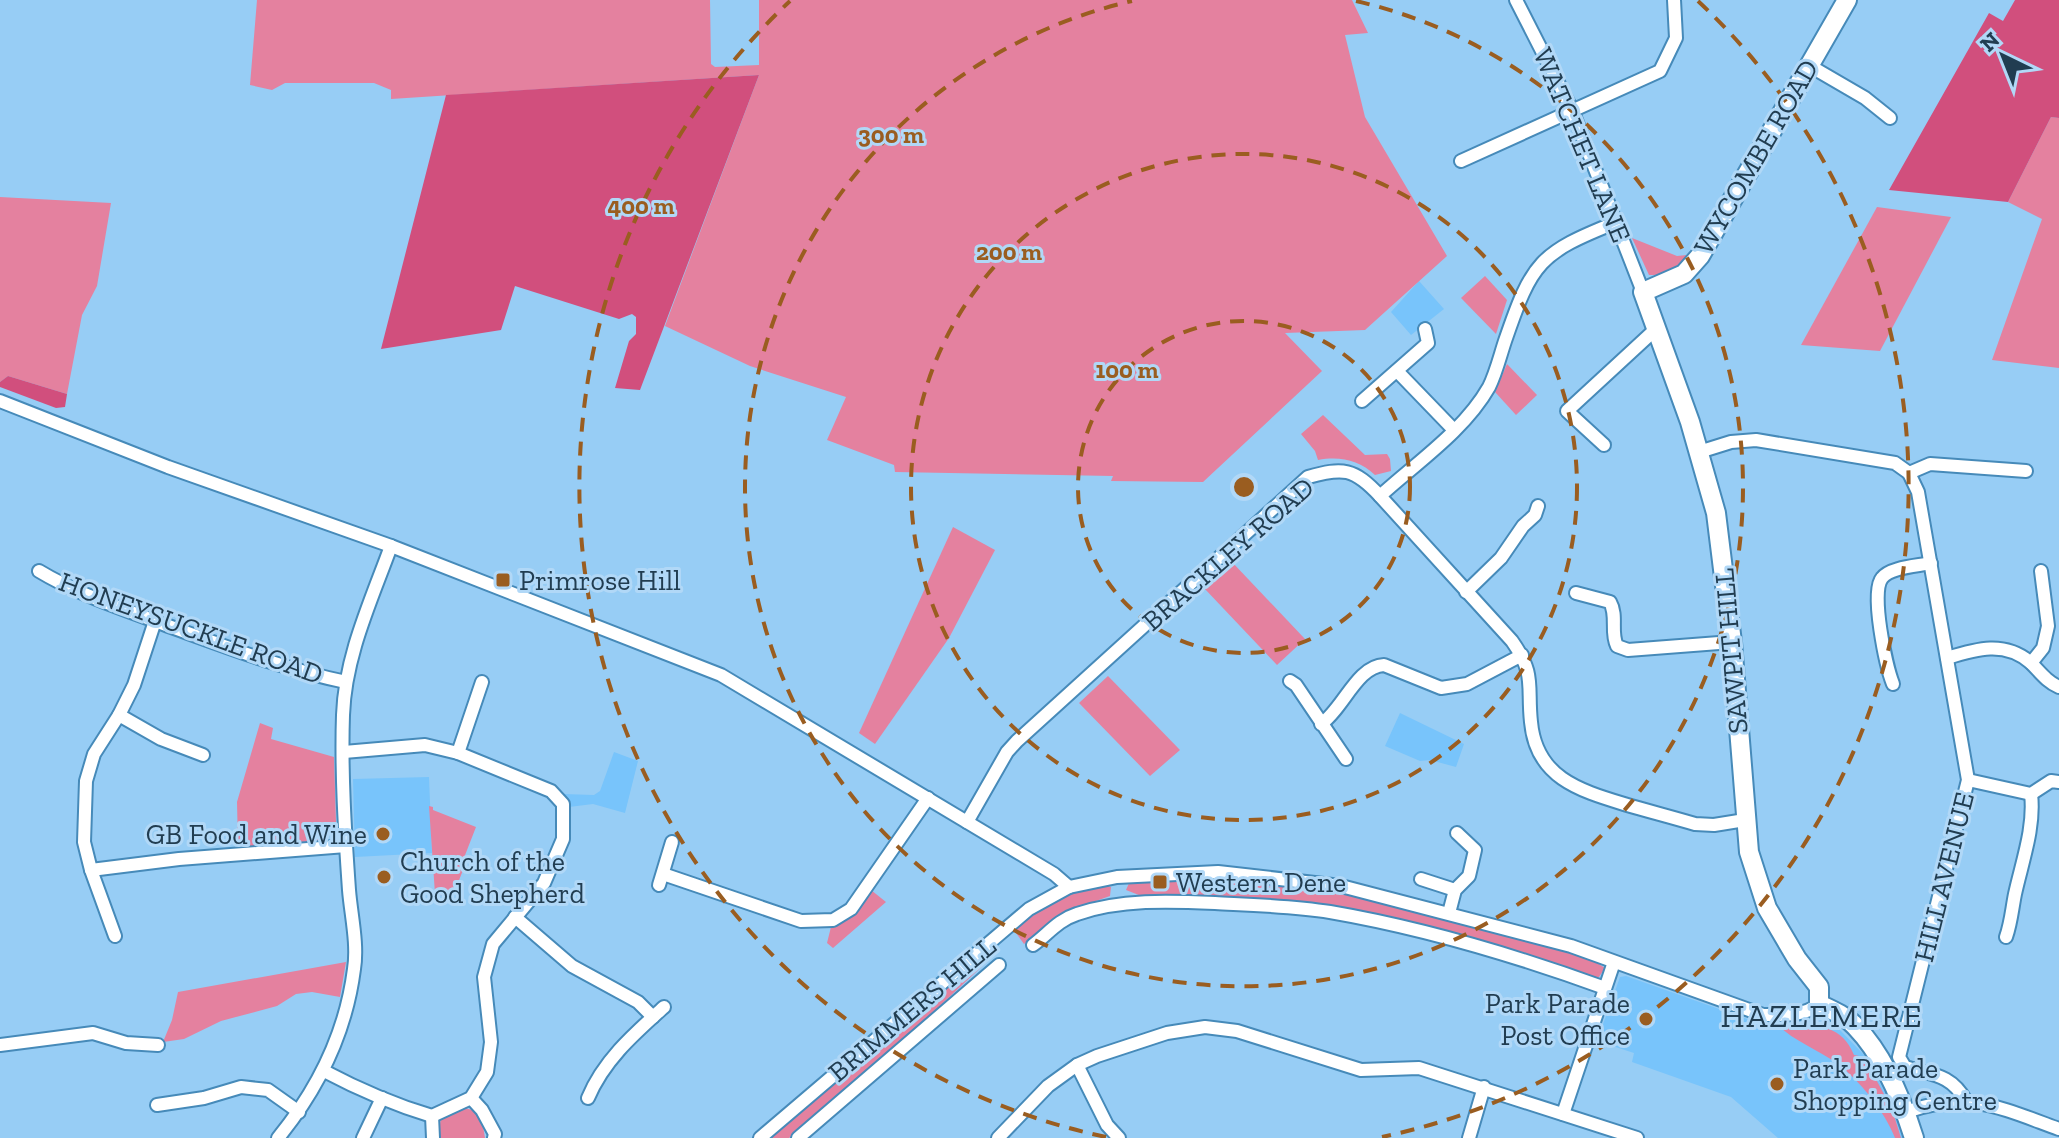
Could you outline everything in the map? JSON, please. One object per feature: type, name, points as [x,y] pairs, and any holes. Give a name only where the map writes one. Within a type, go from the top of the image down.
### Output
[{"type":"street","name":"WATCHET LANE","points":[[1516,0],[1572,110],[1643,292]]},
{"type":"street","points":[[1461,161],[1660,71],[1676,38],[1674,0]]},
{"type":"street","name":"WYCOMBE ROAD","points":[[1643,292],[1684,274],[1700,256],[1847,0]]},
{"type":"street","points":[[1810,66],[1865,98],[1890,118]]},
{"type":"street","points":[[1617,222],[1556,249],[1542,262],[1526,284],[1490,385],[1474,409],[1380,496],[1522,655],[1531,683],[1530,721],[1535,745],[1554,774],[1581,791],[1695,824],[1714,825],[1745,820]]},
{"type":"street","name":"SAWPIT HILL","points":[[1643,292],[1699,452],[1722,544],[1749,852],[1767,908],[1797,959],[1819,987],[1819,1004]]},
{"type":"street","points":[[1604,445],[1567,411],[1657,328]]},
{"type":"street","points":[[1362,401],[1428,343],[1425,329]]},
{"type":"street","points":[[1397,371],[1453,429]]},
{"type":"street","points":[[0,401],[168,467],[391,546],[721,675],[1054,874],[1069,887],[1117,877],[1218,872],[1341,886],[1571,946],[1763,1015],[1790,1016],[1819,1004],[1856,1026],[1873,1050],[1906,1112],[1914,1138]]},
{"type":"street","points":[[1699,452],[1731,442],[1756,440],[1895,463],[1909,473],[1930,464],[2026,471]]},
{"type":"street","name":"BRACKLEY ROAD","points":[[967,822],[1007,752],[1017,741],[1308,477],[1338,468],[1365,480],[1380,496]]},
{"type":"street","name":"HILL AVENUE","points":[[1909,473],[1918,492],[1968,780],[1899,1057],[1905,1067],[1957,1085],[1966,1101]]},
{"type":"street","points":[[1466,592],[1501,558],[1523,526],[1535,515],[1538,506]]},
{"type":"street","points":[[278,1138],[299,1112],[324,1071],[335,1046],[355,966],[346,846],[343,717],[346,682],[353,652],[391,546]]},
{"type":"street","points":[[1893,684],[1886,666],[1877,591],[1881,578],[1888,573],[1931,563]]},
{"type":"street","name":"HONEYSUCKLE ROAD","points":[[39,571],[66,588],[155,621],[297,672],[346,682]]},
{"type":"street","points":[[2031,663],[2043,648],[2048,626],[2041,571]]},
{"type":"street","points":[[1576,593],[1610,602],[1614,609],[1613,637],[1617,646],[1628,650],[1732,642]]},
{"type":"street","points":[[115,936],[84,842],[86,781],[94,754],[134,685],[155,621]]},
{"type":"street","points":[[1947,658],[1986,646],[2015,652],[2031,663],[2047,682],[2059,687]]},
{"type":"street","points":[[1321,724],[1333,716],[1363,674],[1376,665],[1384,665],[1441,688],[1467,684],[1522,655]]},
{"type":"street","points":[[1290,681],[1296,685],[1346,759]]},
{"type":"street","points":[[458,753],[482,682]]},
{"type":"street","points":[[119,715],[161,739],[203,755]]},
{"type":"street","points":[[324,1071],[382,1098],[432,1116],[471,1098],[487,1072],[491,1042],[484,977],[493,944],[544,883],[563,839],[563,804],[551,791],[458,753],[425,745],[344,752]]},
{"type":"street","points":[[1968,780],[2031,794],[2051,781],[2059,782]]},
{"type":"street","points":[[2006,937],[2033,811],[2031,794]]},
{"type":"street","points":[[672,842],[661,880],[801,921],[833,920],[851,909],[928,798]]},
{"type":"street","points":[[1449,913],[1455,890],[1469,876],[1475,850],[1457,833]]},
{"type":"street","points":[[91,870],[179,859],[346,846]]},
{"type":"street","points":[[1117,877],[1118,905]]},
{"type":"street","points":[[1421,879],[1455,890]]},
{"type":"street","name":"BRIMMERS HILL","points":[[760,1138],[1029,909],[1069,887]]},
{"type":"street","points":[[1033,945],[1052,926],[1076,914],[1118,905],[1184,902],[1278,906],[1331,912],[1435,936],[1539,964],[1605,988]]},
{"type":"street","points":[[515,917],[572,966],[638,1002],[653,1017]]},
{"type":"street","points":[[1563,1114],[1614,962]]},
{"type":"street","points":[[798,1138],[999,965]]},
{"type":"street","points":[[588,1098],[611,1058],[664,1007]]},
{"type":"street","points":[[998,1138],[1048,1086],[1077,1065],[1167,1033],[1205,1027],[1237,1031],[1361,1070],[1419,1068],[1637,1138]]},
{"type":"street","points":[[0,1045],[93,1033],[126,1043],[158,1045]]},
{"type":"street","points":[[1077,1065],[1107,1125],[1119,1138]]},
{"type":"street","points":[[157,1105],[204,1098],[241,1087],[268,1090],[299,1112]]},
{"type":"street","points":[[1469,1138],[1484,1087]]},
{"type":"street","points":[[363,1138],[382,1098]]},
{"type":"street","points":[[471,1098],[482,1110],[495,1134],[494,1138]]},
{"type":"street","points":[[1906,1112],[1927,1105],[1966,1101],[1994,1105],[2059,1129]]},
{"type":"street","points":[[432,1116],[433,1138]]},
{"type":"shaded area","points":[[257,0],[710,0],[711,64],[715,67],[759,65],[759,0],[1352,0],[1368,33],[1345,35],[1365,117],[1447,256],[1365,330],[1285,333],[1322,371],[1203,482],[1111,481],[1113,476],[895,472],[894,465],[827,440],[846,397],[750,366],[665,326],[759,75],[391,99],[391,90],[374,83],[285,83],[272,90],[250,85]]},
{"type":"shaded area","points":[[2015,0],[2059,0],[2059,118],[2051,117],[2008,202],[1889,190],[1989,13],[2003,21]]},
{"type":"shaded area","points":[[759,75],[640,390],[615,388],[629,341],[636,334],[636,317],[632,314],[619,319],[515,286],[501,330],[381,349],[446,95]]},
{"type":"shaded area","points":[[2051,117],[2059,118],[2059,368],[1992,360],[2042,219],[2008,202]]},
{"type":"shaded area","points":[[0,197],[111,203],[97,286],[82,315],[67,394],[8,376],[0,382]]},
{"type":"shaded area","points":[[1877,207],[1951,217],[1880,351],[1801,345]]},
{"type":"shaded area","points":[[1632,238],[1677,256],[1687,255],[1700,241],[1674,270],[1649,275]]},
{"type":"shaded area","points":[[1485,276],[1507,300],[1496,334],[1461,298]]},
{"type":"shaded area","points":[[1419,281],[1444,309],[1411,335],[1391,312]]},
{"type":"shaded area","points":[[1507,364],[1537,395],[1516,415],[1495,392]]},
{"type":"shaded area","points":[[8,376],[67,394],[65,407],[56,408],[0,387],[0,382]]},
{"type":"shaded area","points":[[1323,415],[1365,455],[1387,454],[1391,471],[1375,475],[1349,460],[1318,460],[1315,451],[1301,434]]},
{"type":"shaded area","points":[[953,527],[995,550],[949,638],[875,744],[859,733]]},
{"type":"shaded area","points":[[1232,562],[1305,639],[1277,665],[1204,588]]},
{"type":"shaded area","points":[[1108,676],[1180,750],[1150,776],[1079,703]]},
{"type":"shaded area","points":[[1400,713],[1464,744],[1456,767],[1430,760],[1420,761],[1385,746]]},
{"type":"shaded area","points":[[260,723],[273,728],[271,739],[334,757],[336,822],[321,842],[238,847],[237,802]]},
{"type":"shaded area","points":[[614,752],[638,761],[625,813],[593,804],[569,807],[563,794],[594,795],[600,791]]},
{"type":"shaded area","points":[[429,777],[432,853],[355,857],[353,779]]},
{"type":"shaded area","points":[[429,806],[476,827],[460,868],[463,870],[456,888],[460,890],[446,896],[435,894]]},
{"type":"shaded area","points":[[1181,878],[1242,880],[1333,889],[1527,940],[1591,959],[1605,968],[1599,977],[1593,979],[1322,906],[1218,897],[1144,897],[1126,890],[1130,881]]},
{"type":"shaded area","points":[[1102,884],[1111,887],[1110,896],[1062,913],[1024,944],[1013,929],[1057,899]]},
{"type":"shaded area","points":[[871,890],[886,902],[833,948],[827,943],[831,927],[846,919]]},
{"type":"shaded area","points":[[989,952],[992,957],[913,1031],[789,1138],[764,1138],[892,1030]]},
{"type":"shaded area","points":[[346,962],[340,997],[312,992],[296,994],[277,1006],[221,1021],[184,1039],[163,1042],[178,992]]},
{"type":"shaded area","points":[[1626,976],[1767,1026],[1815,1022],[1838,1028],[1865,1056],[1893,1107],[1903,1138],[1778,1138],[1731,1097],[1632,1062],[1634,1053],[1597,1041],[1620,977]]},
{"type":"shaded area","points":[[1777,1024],[1812,1025],[1832,1030],[1841,1036],[1854,1055],[1864,1057],[1892,1109],[1901,1138],[1895,1138],[1878,1108],[1846,1071]]},
{"type":"shaded area","points":[[461,1107],[476,1111],[482,1120],[485,1138],[438,1138],[441,1117]]},
{"type":"place","name":"Primrose Hill","points":[[503,580]]},
{"type":"place","name":"GB Food and Wine","points":[[383,834]]},
{"type":"place","name":"Church of the Good Shepherd","points":[[384,877]]},
{"type":"place","name":"Western Dene","points":[[1160,882]]},
{"type":"place","name":"Park Parade Post Office","points":[[1646,1019]]},
{"type":"place","name":"Park Parade Shopping Centre","points":[[1777,1084]]},
{"type":"district","name":"HAZLEMERE","points":[[1822,1016]]}]
